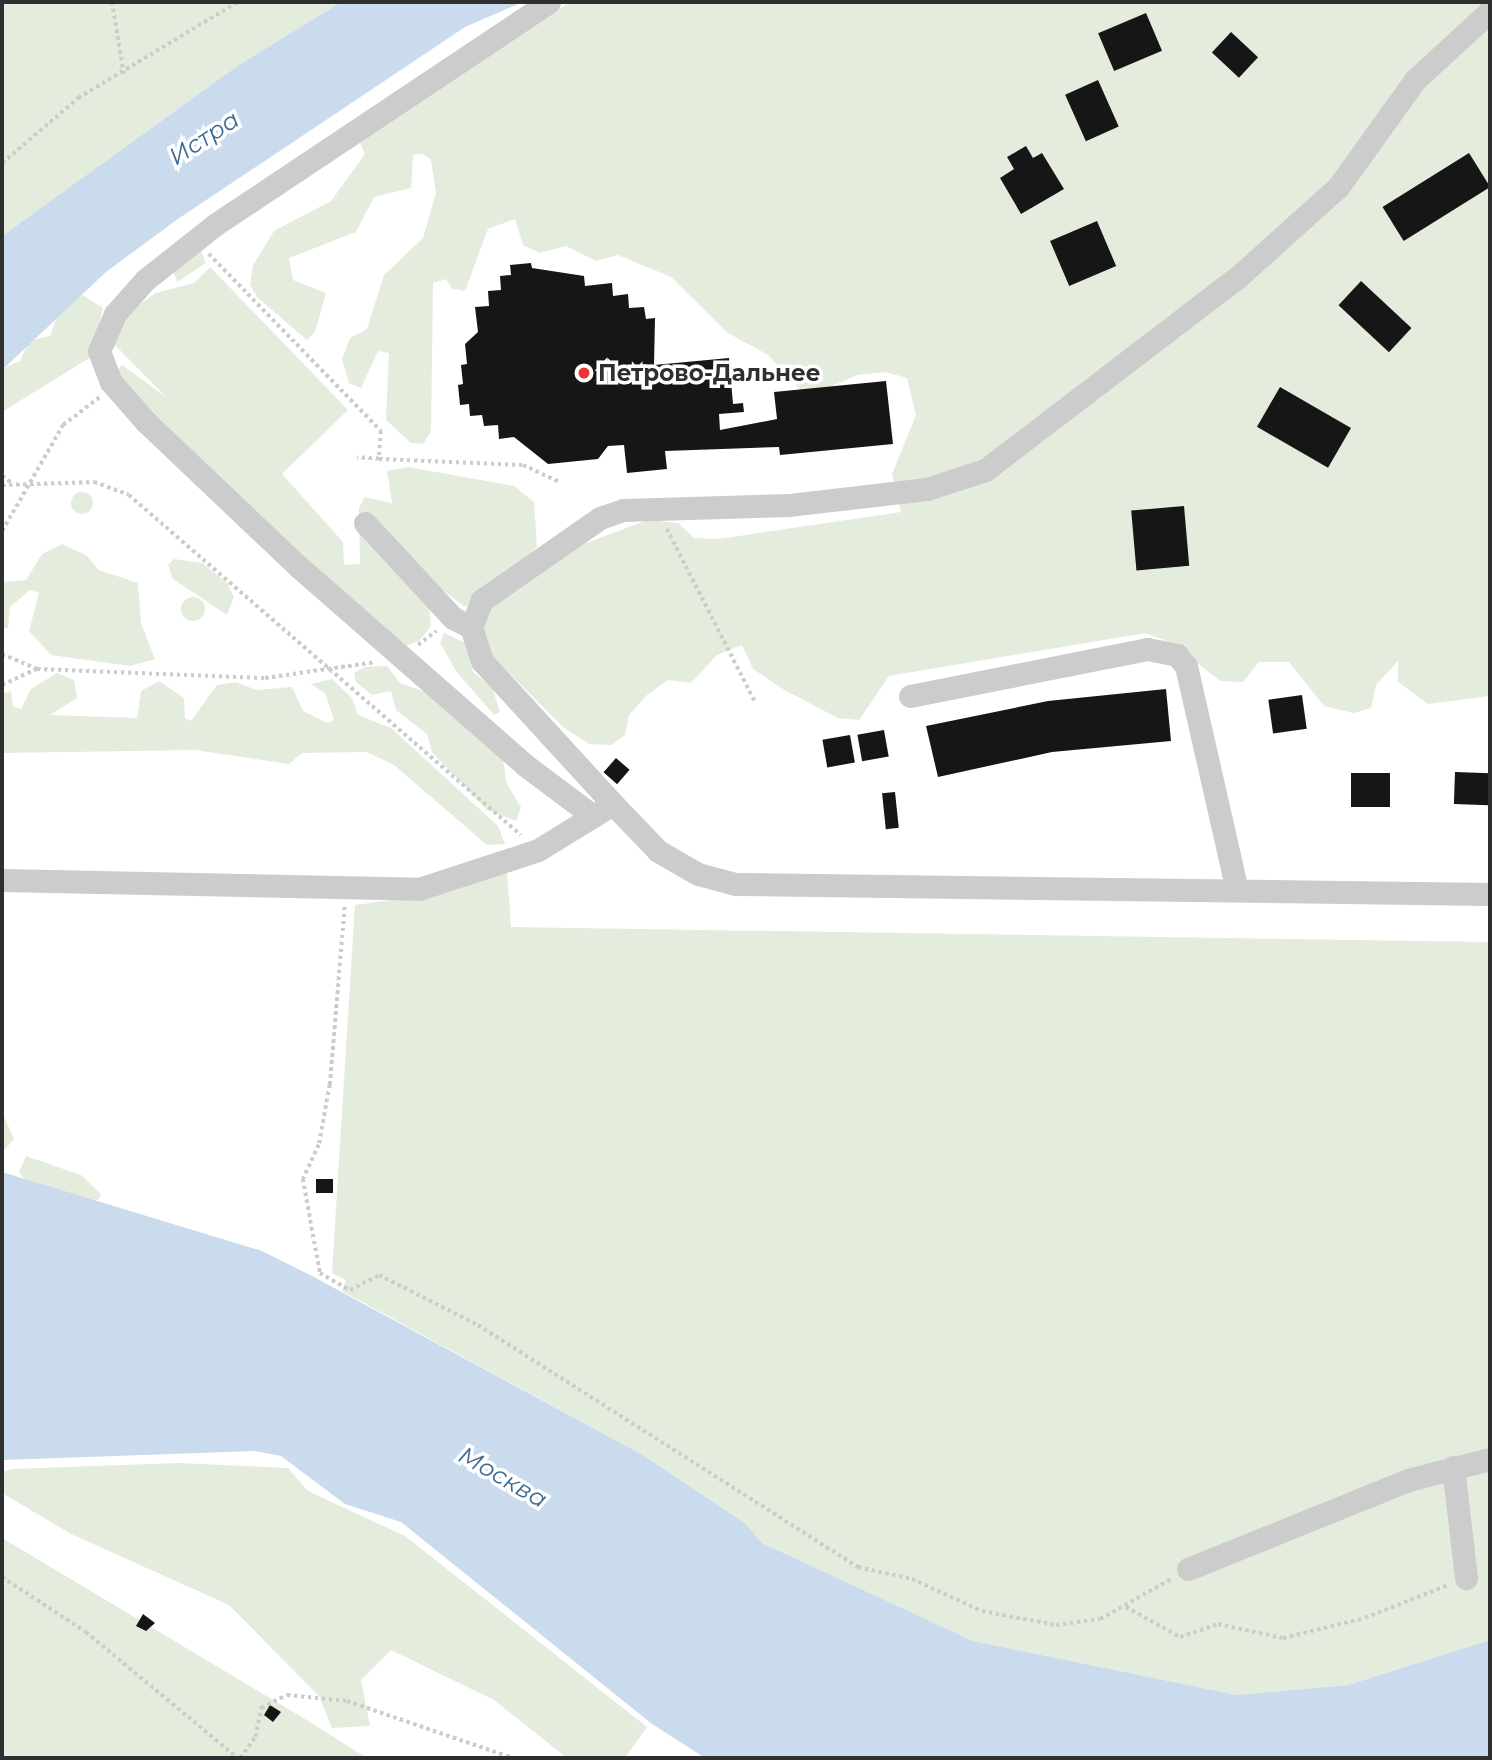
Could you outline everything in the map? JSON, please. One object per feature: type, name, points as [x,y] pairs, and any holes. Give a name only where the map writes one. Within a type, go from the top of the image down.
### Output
[{"type":"street","points":[[549,2],[195,240],[145,280],[103,335],[101,364],[119,391],[401,658],[593,816]]},
{"type":"street","points":[[462,623],[482,600],[600,518],[659,507],[830,500],[927,489],[985,470],[1239,276],[1338,187],[1415,80],[1490,11]]},
{"type":"street","points":[[365,523],[462,623],[482,661],[613,804],[678,864],[736,884],[1490,894]]},
{"type":"street","points":[[910,696],[1147,649],[1177,655],[1186,666],[1237,890]]},
{"type":"street","points":[[2,880],[346,887],[442,886],[538,850],[613,804]]},
{"type":"street","points":[[1188,1569],[1453,1467],[1490,1460]]},
{"type":"street","points":[[1453,1467],[1466,1578]]},
{"type":"path","points":[[112,2],[124,74]]},
{"type":"path","points":[[2,163],[78,98],[124,74],[238,2]]},
{"type":"path","points":[[195,240],[381,431],[379,459]]},
{"type":"path","points":[[2,531],[32,484],[63,425],[100,396],[119,391]]},
{"type":"path","points":[[357,458],[523,465],[559,482]]},
{"type":"path","points":[[2,476],[14,484]]},
{"type":"path","points":[[2,485],[94,482],[130,495],[538,850]]},
{"type":"path","points":[[659,507],[755,702]]},
{"type":"path","points":[[2,654],[37,669],[265,678],[401,658],[462,623]]},
{"type":"path","points":[[2,685],[37,669]]},
{"type":"path","points":[[346,887],[339,1014],[319,1145],[303,1179],[320,1273],[350,1290],[379,1275],[532,1358],[858,1567],[912,1578],[982,1611],[1022,1621],[1100,1619],[1188,1569]]},
{"type":"path","points":[[2,1577],[86,1632],[239,1758],[255,1737],[261,1708],[288,1695],[346,1701],[513,1758]]},
{"type":"path","points":[[1124,1606],[1180,1637],[1218,1624],[1283,1638],[1365,1618],[1466,1578]]},
{"type":"green space","points":[[2,2],[341,2],[236,67],[2,236]]},
{"type":"green space","points":[[570,2],[1490,2],[1490,696],[1428,704],[1398,682],[1398,661],[1376,685],[1371,708],[1354,713],[1324,706],[1289,662],[1259,662],[1243,682],[1220,681],[1172,643],[1145,633],[889,676],[859,720],[838,718],[786,691],[753,669],[742,645],[717,655],[691,683],[668,680],[647,695],[629,715],[625,735],[611,745],[589,744],[563,727],[492,656],[478,623],[488,603],[554,555],[648,520],[678,523],[694,538],[719,539],[901,512],[892,474],[916,415],[907,378],[886,372],[857,375],[807,397],[768,355],[728,333],[671,277],[618,255],[596,261],[566,246],[540,253],[523,245],[515,219],[488,229],[465,291],[452,289],[446,279],[433,283],[431,432],[423,444],[411,443],[386,420],[389,353],[378,351],[361,388],[349,383],[342,359],[350,338],[367,329],[384,275],[423,238],[436,193],[431,160],[423,154],[413,155],[411,188],[374,197],[356,232],[289,258],[293,280],[326,293],[315,332],[307,340],[258,298],[250,285],[253,265],[274,231],[331,201],[365,154],[358,138]]},
{"type":"green space","points":[[200,249],[206,263],[177,282],[172,267]]},
{"type":"green space","points":[[210,267],[348,410],[282,474],[343,542],[344,565],[360,564],[359,508],[365,497],[392,503],[387,471],[408,467],[514,486],[534,502],[537,547],[465,607],[426,577],[431,626],[419,641],[401,648],[130,394],[118,370],[122,365],[166,397],[113,343],[113,322],[156,293],[194,283]]},
{"type":"green space","points":[[81,294],[103,308],[91,357],[2,412],[2,369],[20,361],[29,341],[50,336],[60,309]]},
{"type":"green space","points":[[82,492],[90,495],[93,503],[90,511],[82,514],[74,511],[71,503],[74,495]]},
{"type":"green space","points":[[62,544],[86,555],[99,570],[138,583],[141,623],[155,659],[130,666],[51,655],[29,631],[39,593],[30,590],[10,607],[8,628],[2,629],[2,582],[26,580],[42,554]]},
{"type":"green space","points":[[174,559],[202,563],[227,583],[234,597],[227,615],[173,579],[168,565]]},
{"type":"green space","points":[[193,597],[202,600],[205,609],[202,618],[193,621],[184,618],[181,609],[184,600]]},
{"type":"green space","points":[[444,633],[466,643],[473,672],[492,687],[500,712],[494,715],[456,671],[440,643]]},
{"type":"green space","points":[[387,666],[400,683],[425,692],[502,754],[507,784],[521,807],[516,821],[487,810],[432,752],[427,734],[396,710],[391,691],[372,695],[356,682],[354,673],[365,667]]},
{"type":"green space","points":[[57,673],[74,680],[77,698],[50,715],[137,718],[141,691],[159,681],[184,698],[185,718],[191,721],[217,685],[236,682],[256,690],[292,687],[303,711],[327,723],[334,720],[325,693],[311,684],[332,679],[352,698],[358,715],[391,728],[498,826],[505,844],[487,845],[394,765],[367,752],[302,753],[289,764],[195,750],[2,753],[2,694],[11,691],[13,707],[21,709],[31,689]]},
{"type":"green space","points":[[507,871],[511,927],[1490,942],[1490,1640],[1348,1685],[1237,1695],[973,1641],[762,1543],[745,1523],[641,1454],[342,1291],[346,1280],[332,1273],[355,905],[451,892]]},
{"type":"green space","points":[[2,1112],[14,1139],[2,1153]]},
{"type":"green space","points":[[26,1156],[81,1175],[101,1194],[98,1200],[63,1197],[26,1181],[19,1172]]},
{"type":"green space","points":[[179,1463],[288,1468],[308,1491],[405,1536],[647,1727],[625,1758],[567,1758],[494,1700],[391,1650],[361,1680],[370,1726],[332,1728],[319,1696],[229,1605],[71,1534],[2,1493],[2,1472],[12,1469]]},
{"type":"green space","points":[[2,1538],[305,1719],[367,1758],[2,1758]]},
{"type":"water","name":"Истра","points":[[341,2],[523,2],[465,27],[175,221],[106,272],[2,370],[2,236],[236,67]]},
{"type":"water","name":"Москва","points":[[2,1172],[262,1251],[641,1454],[745,1523],[762,1543],[973,1641],[1237,1695],[1348,1685],[1490,1640],[1490,1758],[705,1758],[652,1724],[401,1522],[345,1504],[281,1456],[255,1451],[2,1460]]},
{"type":"building","points":[[1146,13],[1162,51],[1114,71],[1098,33]]},
{"type":"building","points":[[1231,32],[1258,57],[1239,78],[1212,52]]},
{"type":"building","points":[[1098,80],[1119,127],[1086,141],[1065,95]]},
{"type":"building","points":[[1026,146],[1033,158],[1042,153],[1064,189],[1021,214],[1000,178],[1014,169],[1007,157]]},
{"type":"building","points":[[1469,153],[1490,187],[1404,241],[1382,207]]},
{"type":"building","points":[[1097,221],[1116,266],[1069,286],[1050,241]]},
{"type":"building","points":[[531,263],[532,268],[584,276],[585,286],[612,283],[613,296],[628,294],[629,308],[644,307],[646,319],[655,318],[654,365],[729,358],[733,404],[743,403],[744,412],[719,414],[720,430],[777,419],[774,392],[886,381],[893,444],[780,455],[779,447],[665,451],[667,469],[627,473],[624,445],[608,446],[598,459],[548,464],[514,437],[499,439],[498,425],[484,426],[482,415],[470,416],[469,404],[460,405],[458,385],[463,384],[461,365],[467,364],[465,344],[478,332],[475,307],[489,306],[488,291],[501,290],[500,276],[511,275],[510,265]]},
{"type":"building","points":[[1361,281],[1411,328],[1389,352],[1338,305]]},
{"type":"building","points":[[1280,387],[1351,428],[1328,468],[1257,427]]},
{"type":"building","points":[[1184,506],[1189,566],[1136,570],[1131,511]]},
{"type":"building","points":[[1166,689],[1171,741],[1052,752],[938,777],[926,726],[1048,701]]},
{"type":"building","points":[[1302,695],[1307,729],[1273,733],[1268,700]]},
{"type":"building","points":[[884,730],[889,757],[862,761],[857,735]]},
{"type":"building","points":[[850,735],[855,763],[827,767],[822,740]]},
{"type":"building","points":[[616,758],[630,770],[617,784],[604,772]]},
{"type":"building","points":[[1455,772],[1490,773],[1489,805],[1454,804]]},
{"type":"building","points":[[1351,773],[1390,773],[1390,807],[1351,807]]},
{"type":"building","points":[[895,792],[899,828],[886,829],[882,793]]},
{"type":"building","points":[[316,1179],[333,1179],[333,1193],[316,1193]]},
{"type":"building","points":[[143,1614],[155,1623],[146,1631],[136,1626]]},
{"type":"building","points":[[270,1705],[281,1712],[273,1722],[264,1715]]},
{"type":"place","name":"Петрово-Дальнее","points":[[584,373]]}]
